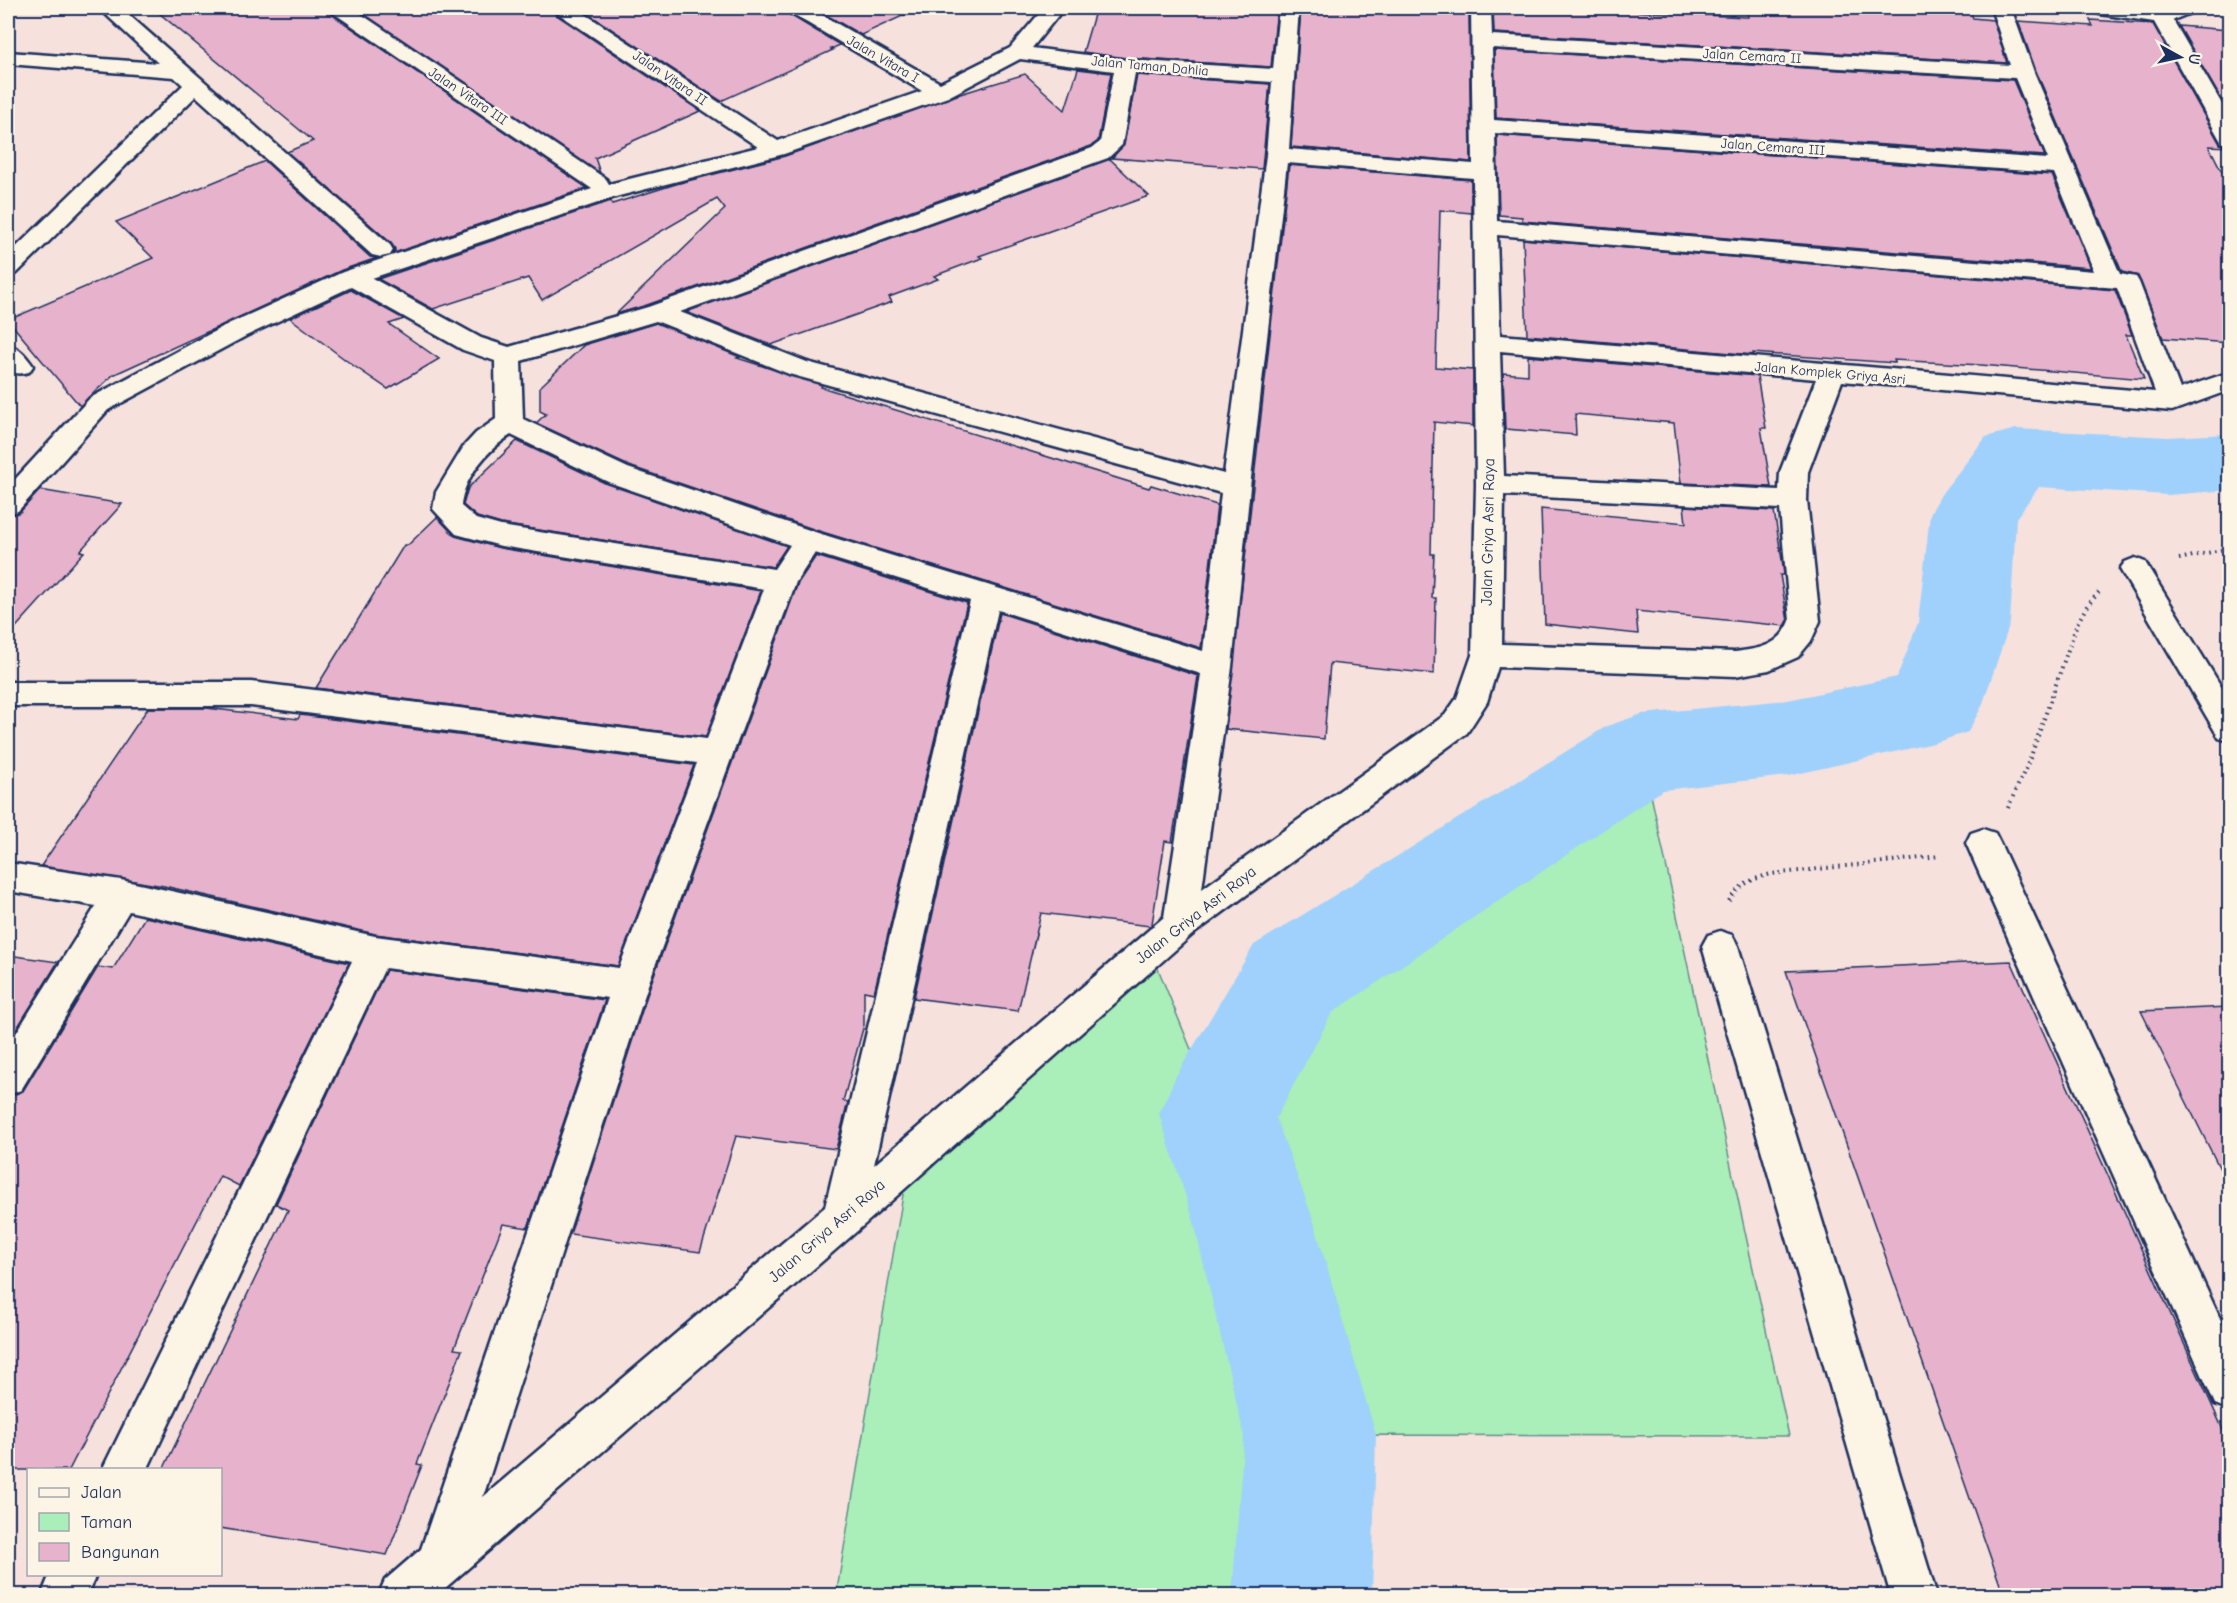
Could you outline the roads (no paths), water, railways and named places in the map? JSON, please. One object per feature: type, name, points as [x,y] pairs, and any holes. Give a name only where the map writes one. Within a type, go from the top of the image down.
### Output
[{"type":"street","points":[[109,8],[381,250]]},
{"type":"street","name":"Jalan Vitara III","points":[[339,8],[598,184]]},
{"type":"street","name":"Jalan Vitara II","points":[[562,8],[776,149]]},
{"type":"street","name":"Jalan Vitara I","points":[[796,8],[939,92]]},
{"type":"street","points":[[1180,924],[1217,667],[1236,487],[1277,155],[1289,8]]},
{"type":"street","points":[[2001,8],[2023,72],[2110,280]]},
{"type":"street","points":[[2100,8],[2161,17],[2186,8]]},
{"type":"street","points":[[8,504],[99,404],[237,330],[352,277],[531,216],[611,191],[776,149],[939,92],[1017,52],[1050,9]]},
{"type":"street","points":[[2161,17],[2229,138]]},
{"type":"street","name":"Jalan Cemara II","points":[[1481,24],[2023,72]]},
{"type":"street","name":"Jalan Griya Asri Raya","points":[[401,1596],[440,1560],[842,1218],[1180,924],[1456,724],[1471,702],[1487,655],[1490,484],[1481,24]]},
{"type":"street","name":"Jalan Taman Dahlia","points":[[1017,52],[1126,66],[1282,76]]},
{"type":"street","points":[[8,58],[189,77]]},
{"type":"street","points":[[352,277],[472,344],[508,356],[657,312],[1100,153],[1111,145],[1126,66]]},
{"type":"street","points":[[8,268],[189,77]]},
{"type":"street","name":"Jalan Cemara III","points":[[1483,126],[2062,167]]},
{"type":"street","points":[[1277,155],[1483,172]]},
{"type":"street","points":[[1485,227],[2127,282],[2172,402]]},
{"type":"street","points":[[657,312],[798,368],[1236,487]]},
{"type":"street","name":"Jalan Komplek Griya Asri","points":[[1487,342],[2172,402],[2229,380]]},
{"type":"street","points":[[508,356],[510,423]]},
{"type":"street","points":[[1487,655],[1735,664],[1754,662],[1785,652],[1794,645],[1805,621],[1793,500],[1794,472],[1832,373]]},
{"type":"street","points":[[510,423],[618,475],[808,540],[1217,667]]},
{"type":"street","points":[[510,423],[485,440],[455,482],[448,499],[447,509],[466,527],[501,536],[782,581]]},
{"type":"street","points":[[1490,484],[1793,500]]},
{"type":"street","points":[[440,1560],[630,985],[782,581],[808,540]]},
{"type":"street","points":[[2135,569],[2229,729]]},
{"type":"street","points":[[842,1218],[986,595]]},
{"type":"street","points":[[8,693],[251,694],[716,753]]},
{"type":"street","points":[[1983,843],[2229,1389]]},
{"type":"street","points":[[8,877],[121,895],[375,951],[630,985]]},
{"type":"street","points":[[8,1078],[121,895]]},
{"type":"street","points":[[1720,946],[1914,1596]]},
{"type":"street","points":[[125,1468],[375,951]]},
{"type":"street","points":[[63,1596],[73,1576]]},
{"type":"waterway","points":[[1302,1596],[1310,1435],[1253,1219],[1217,1114],[1293,979],[1642,753],[1788,738],[1934,706],[1964,623],[1973,514],[2016,457],[2168,466],[2230,462]]}]
